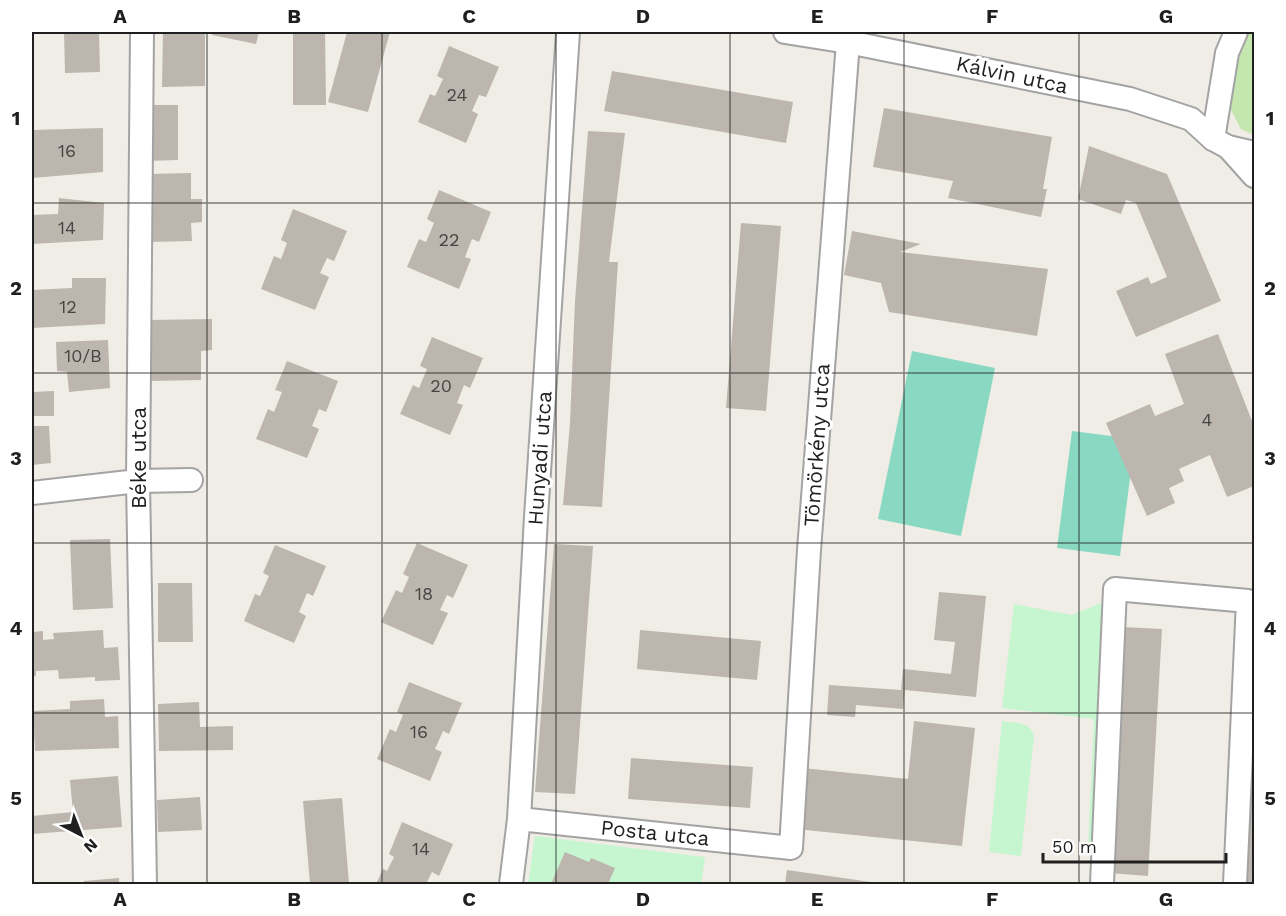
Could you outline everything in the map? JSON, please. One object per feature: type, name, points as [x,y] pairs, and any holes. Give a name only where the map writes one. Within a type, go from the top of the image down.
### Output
[{"type":"street","name":"Béke utca","points":[[142,32],[138,481],[145,885]]},
{"type":"street","name":"Hunyadi utca","points":[[511,885],[519,819],[568,32]]},
{"type":"street","name":"Kálvin utca","points":[[785,32],[849,42],[1130,99],[1191,118],[1254,176]]},
{"type":"street","points":[[1236,32],[1227,53],[1220,143],[1254,153]]},
{"type":"street","name":"Tömörkény utca","points":[[791,848],[809,550],[849,42]]},
{"type":"street","points":[[32,493],[138,481],[191,480]]},
{"type":"street","points":[[1102,885],[1115,589],[1248,601],[1235,885]]},
{"type":"street","name":"Posta utca","points":[[519,819],[791,848]]},
{"type":"green space","points":[[1249,32],[1254,32],[1254,135],[1241,129],[1229,106],[1232,77]]},
{"type":"green space","points":[[912,351],[995,368],[961,536],[878,519]]},
{"type":"green space","points":[[1072,431],[1135,439],[1120,556],[1057,548]]},
{"type":"green space","points":[[1106,601],[1098,849],[1088,849],[1094,719],[1002,708],[1014,604],[1072,615]]},
{"type":"green space","points":[[1002,721],[1026,725],[1034,736],[1021,856],[989,852]]},
{"type":"green space","points":[[535,836],[705,857],[701,884],[528,884]]},
{"type":"building","points":[[64,32],[99,32],[100,72],[65,73]]},
{"type":"building","points":[[163,32],[205,32],[205,86],[162,87]]},
{"type":"building","points":[[213,32],[259,32],[256,44],[212,35]]},
{"type":"building","points":[[293,32],[325,32],[326,105],[293,105]]},
{"type":"building","points":[[347,32],[390,32],[368,112],[328,102]]},
{"type":"building","points":[[449,46],[499,67],[486,97],[479,95],[472,111],[478,114],[466,143],[418,122],[430,94],[435,96],[443,79],[437,76]]},
{"type":"building","points":[[612,71],[793,102],[786,143],[604,111]]},
{"type":"building","points":[[144,105],[178,105],[178,160],[145,161]]},
{"type":"building","points":[[884,108],[1052,137],[1043,189],[1047,189],[1041,217],[948,198],[953,181],[873,167]]},
{"type":"building","points":[[103,128],[103,172],[32,178],[32,130]]},
{"type":"building","points":[[588,131],[625,133],[609,262],[618,262],[602,507],[563,505]]},
{"type":"building","points":[[1089,146],[1167,174],[1221,301],[1136,337],[1116,291],[1148,277],[1151,284],[1167,277],[1136,203],[1126,200],[1121,214],[1078,199]]},
{"type":"building","points":[[191,173],[191,199],[202,199],[202,222],[191,223],[192,241],[149,242],[148,174]]},
{"type":"building","points":[[439,190],[491,212],[479,242],[472,239],[465,257],[471,259],[459,289],[407,267],[419,239],[426,242],[434,223],[427,219]]},
{"type":"building","points":[[59,198],[104,203],[103,240],[32,244],[32,215],[58,214]]},
{"type":"building","points":[[293,209],[347,231],[334,261],[327,258],[320,273],[329,277],[315,310],[261,289],[274,256],[281,259],[287,243],[281,240]]},
{"type":"building","points":[[741,223],[781,226],[766,411],[726,408]]},
{"type":"building","points":[[852,231],[921,244],[900,252],[1048,269],[1037,336],[889,312],[881,283],[844,275]]},
{"type":"building","points":[[72,278],[106,278],[105,324],[32,328],[32,290],[72,288]]},
{"type":"building","points":[[212,319],[212,350],[201,351],[201,380],[151,381],[150,320]]},
{"type":"building","points":[[1218,334],[1254,426],[1254,486],[1227,497],[1210,455],[1179,469],[1184,481],[1169,488],[1175,503],[1147,516],[1106,423],[1150,404],[1155,416],[1184,404],[1165,354]]},
{"type":"building","points":[[432,337],[483,358],[470,388],[464,385],[457,403],[463,405],[450,435],[400,414],[413,385],[419,388],[427,369],[420,366]]},
{"type":"building","points":[[108,340],[110,388],[69,392],[67,372],[57,371],[56,342]]},
{"type":"building","points":[[287,361],[338,381],[326,412],[319,409],[312,426],[319,429],[307,458],[256,439],[268,409],[274,412],[282,392],[275,390]]},
{"type":"building","points":[[54,391],[54,416],[32,416],[32,392]]},
{"type":"building","points":[[32,426],[49,426],[51,463],[32,465]]},
{"type":"building","points":[[110,539],[113,608],[73,610],[70,540]]},
{"type":"building","points":[[417,543],[468,565],[453,598],[447,595],[440,610],[448,613],[433,645],[381,622],[396,590],[402,593],[409,577],[403,574]]},
{"type":"building","points":[[554,544],[593,546],[575,794],[535,792]]},
{"type":"building","points":[[275,545],[326,566],[313,596],[307,593],[299,612],[306,616],[294,643],[244,621],[255,594],[260,596],[269,576],[263,573]]},
{"type":"building","points":[[158,583],[192,583],[193,642],[158,642]]},
{"type":"building","points":[[1253,587],[1254,884],[1238,884]]},
{"type":"building","points":[[939,592],[986,596],[976,697],[905,690],[903,709],[856,705],[855,717],[827,715],[829,685],[901,690],[903,669],[951,674],[955,642],[934,640]]},
{"type":"building","points":[[1123,627],[1162,629],[1148,876],[1109,873]]},
{"type":"building","points":[[103,630],[104,648],[118,647],[120,680],[95,681],[95,677],[59,679],[58,670],[36,671],[36,676],[32,677],[32,632],[43,631],[43,640],[54,639],[53,633]]},
{"type":"building","points":[[640,630],[761,641],[757,680],[637,669]]},
{"type":"building","points":[[409,682],[462,703],[449,734],[443,731],[435,749],[442,752],[430,781],[377,759],[390,729],[396,732],[403,715],[397,712]]},
{"type":"building","points":[[104,699],[105,717],[118,716],[119,748],[35,751],[33,711],[70,709],[70,701]]},
{"type":"building","points":[[199,702],[200,727],[233,726],[233,750],[159,751],[158,704]]},
{"type":"building","points":[[914,721],[975,728],[962,846],[796,829],[803,768],[908,779]]},
{"type":"building","points":[[631,758],[753,767],[750,808],[628,799]]},
{"type":"building","points":[[118,776],[122,827],[32,834],[32,816],[73,812],[70,780]]},
{"type":"building","points":[[200,797],[202,830],[158,832],[157,800]]},
{"type":"building","points":[[342,798],[349,884],[310,884],[303,801]]},
{"type":"building","points":[[402,822],[453,844],[439,876],[432,872],[426,884],[376,884],[383,869],[387,871],[394,857],[389,854]]},
{"type":"building","points":[[565,852],[589,862],[591,858],[615,868],[608,884],[551,884]]},
{"type":"building","points":[[787,870],[878,883],[878,884],[785,884]]},
{"type":"building","points":[[119,878],[119,884],[84,884],[84,881]]}]
